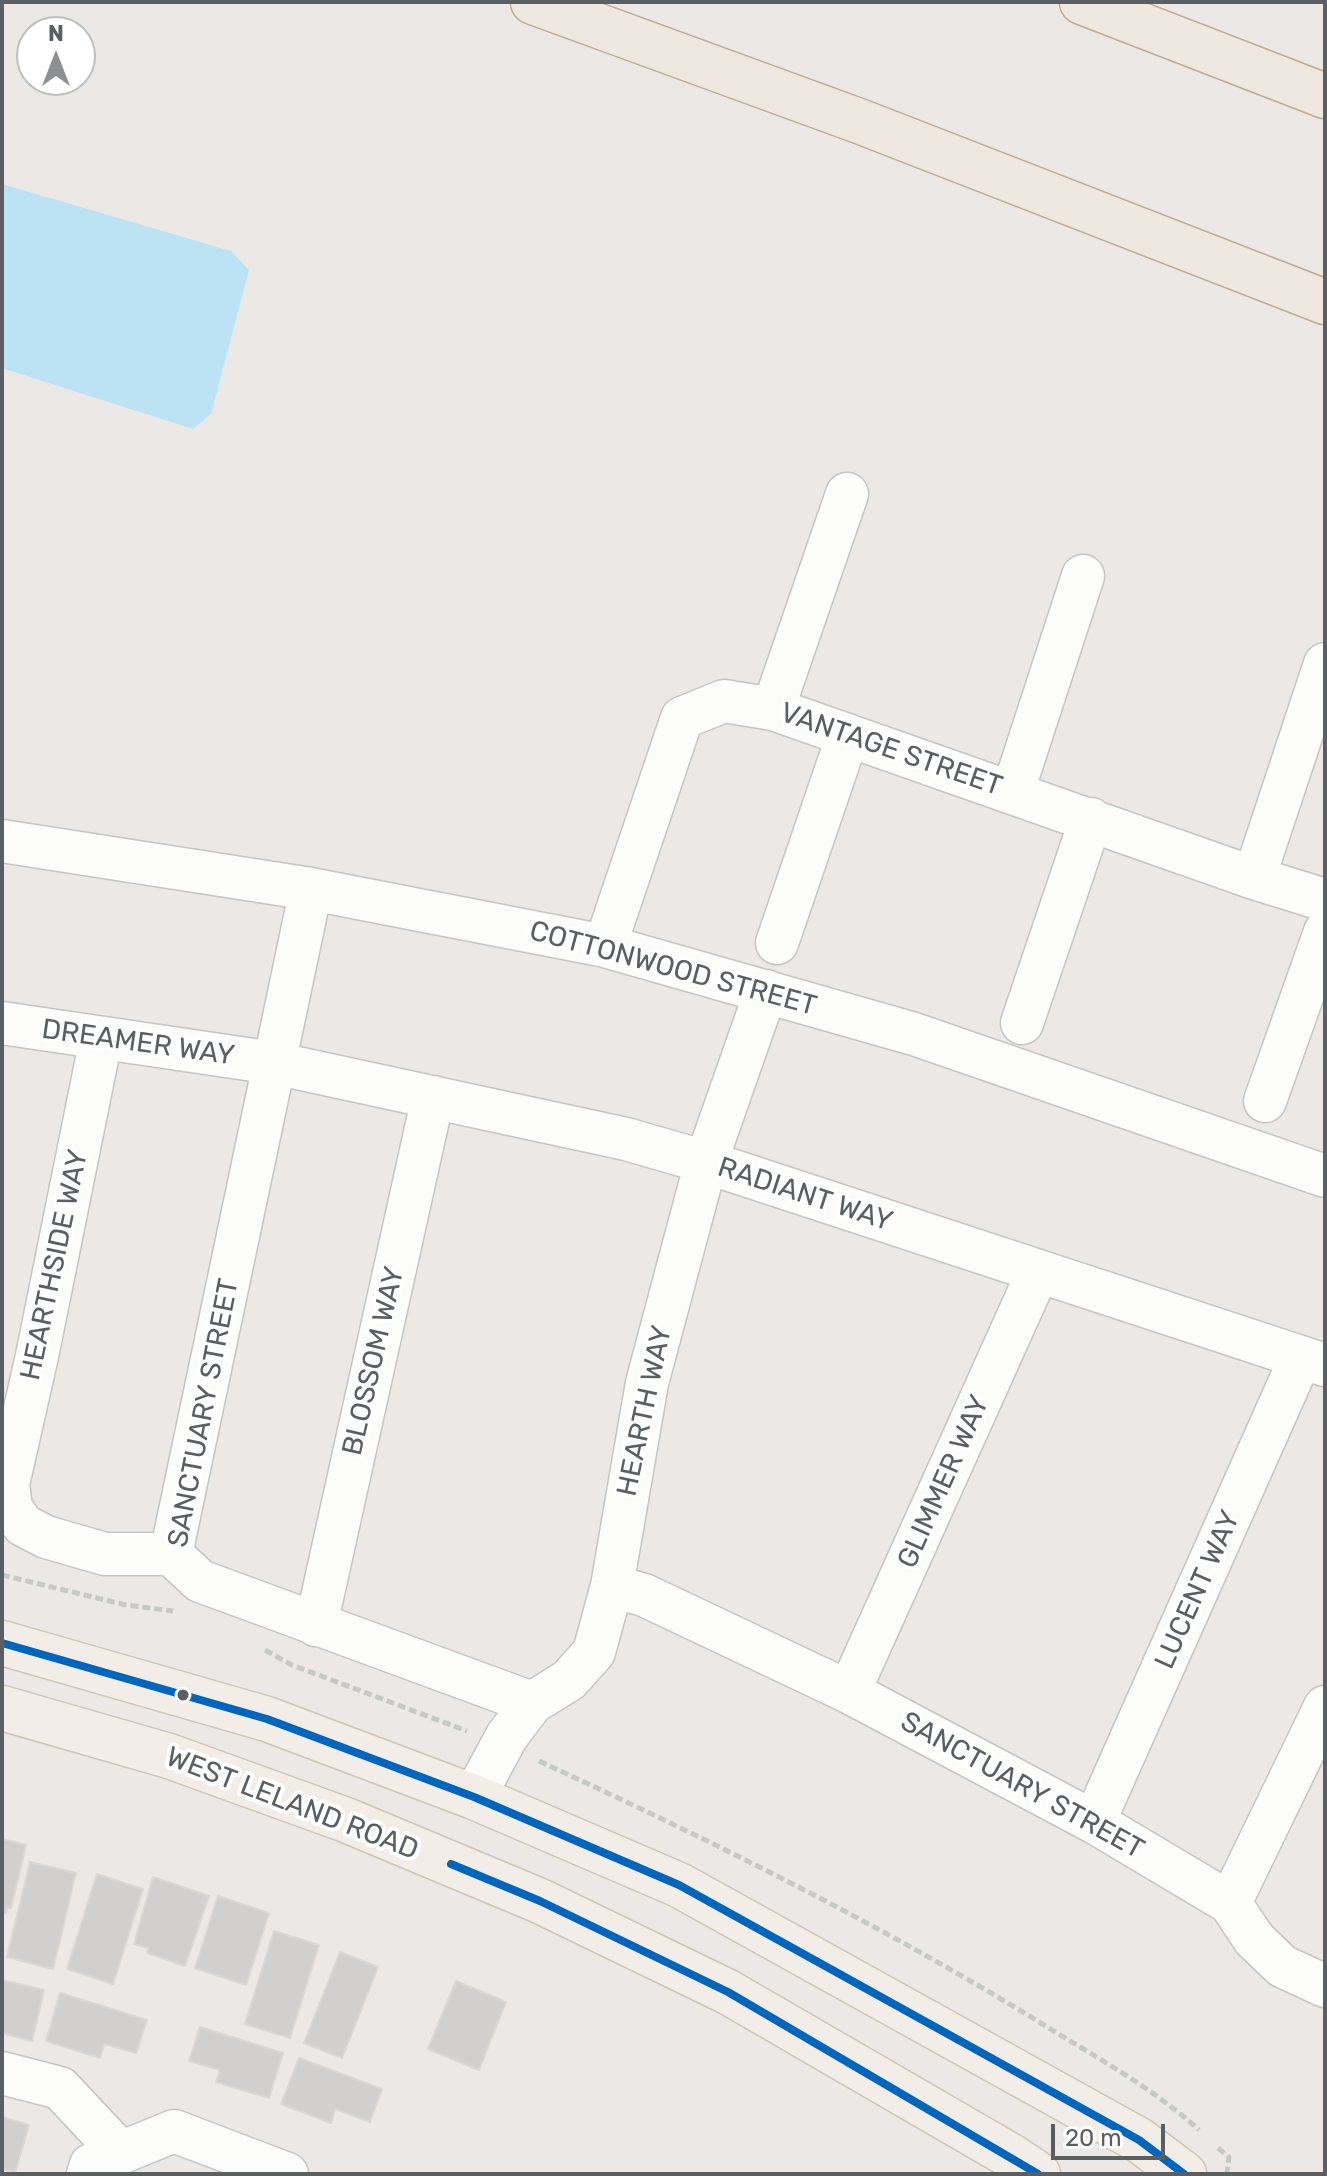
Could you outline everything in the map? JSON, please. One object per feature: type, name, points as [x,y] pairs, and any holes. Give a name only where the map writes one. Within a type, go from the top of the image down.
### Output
[{"type":"highway","points":[[533,2],[859,121],[1325,302]]},
{"type":"highway","points":[[1082,2],[1325,96]]},
{"type":"main road","points":[[2,1643],[267,1719],[474,1797],[679,1885],[1139,2140],[1184,2174]]},
{"type":"main road","name":"WEST LELAND ROAD","points":[[2,1708],[169,1756],[331,1815],[540,1901],[728,1992],[1038,2174]]},
{"type":"street","points":[[773,709],[847,494]]},
{"type":"street","points":[[1013,791],[1083,576]]},
{"type":"street","points":[[1254,878],[1325,664]]},
{"type":"street","name":"VANTAGE STREET","points":[[605,946],[682,718],[724,701],[773,709],[1254,878],[1325,900]]},
{"type":"street","points":[[777,943],[848,735]]},
{"type":"street","points":[[1022,1023],[1091,819]]},
{"type":"street","name":"COTTONWOOD STREET","points":[[2,841],[311,889],[605,946],[914,1034],[1325,1176]]},
{"type":"street","name":"SANCTUARY STREET","points":[[311,889],[171,1554],[200,1581],[532,1703]]},
{"type":"street","points":[[1265,1101],[1325,932]]},
{"type":"street","name":"HEARTH WAY","points":[[474,1797],[507,1736],[532,1703],[569,1680],[594,1652],[612,1586],[647,1383],[706,1162],[766,991]]},
{"type":"street","name":"DREAMER WAY","points":[[2,1023],[274,1063]]},
{"type":"street","name":"HEARTHSIDE WAY","points":[[101,1039],[8,1484],[11,1508],[23,1525],[46,1537],[105,1554],[171,1554]]},
{"type":"street","name":"RADIANT WAY","points":[[274,1063],[626,1139],[706,1162],[1313,1361]]},
{"type":"street","name":"BLOSSOM WAY","points":[[316,1625],[433,1097]]},
{"type":"street","name":"GLIMMER WAY","points":[[849,1692],[1038,1272]]},
{"type":"street","name":"LUCENT WAY","points":[[1094,1822],[1313,1361]]},
{"type":"street","name":"SANCTUARY STREET","points":[[612,1586],[644,1595],[849,1692],[1094,1822],[1230,1903]]},
{"type":"street","points":[[1325,1707],[1230,1903],[1254,1939],[1282,1966],[1325,1986]]},
{"type":"street","points":[[2,2073],[60,2088],[104,2163],[174,2131],[287,2174]]},
{"type":"water","points":[[2,184],[231,251],[249,270],[211,414],[193,429],[2,368]]},
{"type":"building","points":[[2,1839],[26,1845],[11,1908],[8,1907],[6,1913],[2,1912]]},
{"type":"building","points":[[30,1862],[76,1873],[53,1969],[7,1957]]},
{"type":"building","points":[[97,1874],[143,1889],[113,1984],[67,1969]]},
{"type":"building","points":[[153,1877],[209,1896],[185,1966],[147,1953],[148,1948],[134,1944]]},
{"type":"building","points":[[218,1896],[269,1913],[246,1985],[195,1968]]},
{"type":"building","points":[[274,1931],[319,1945],[290,2038],[245,2024]]},
{"type":"building","points":[[340,1952],[378,1967],[342,2058],[304,2043]]},
{"type":"building","points":[[2,1980],[44,1990],[32,2041],[2,2033]]},
{"type":"building","points":[[456,1981],[506,2002],[479,2070],[428,2049]]},
{"type":"building","points":[[60,1993],[147,2020],[136,2053],[104,2044],[100,2058],[46,2041]]},
{"type":"building","points":[[200,2027],[283,2053],[269,2098],[216,2082],[220,2070],[189,2061]]},
{"type":"building","points":[[299,2058],[382,2089],[370,2122],[335,2109],[331,2123],[281,2104]]},
{"type":"building","points":[[2,2117],[29,2125],[15,2173],[2,2169]]},
{"type":"transit line","points":[[2,1643],[267,1719],[474,1797],[679,1885],[1139,2140],[1184,2174]]},
{"type":"transit line","points":[[451,1864],[540,1901],[728,1992],[1038,2174]]}]
